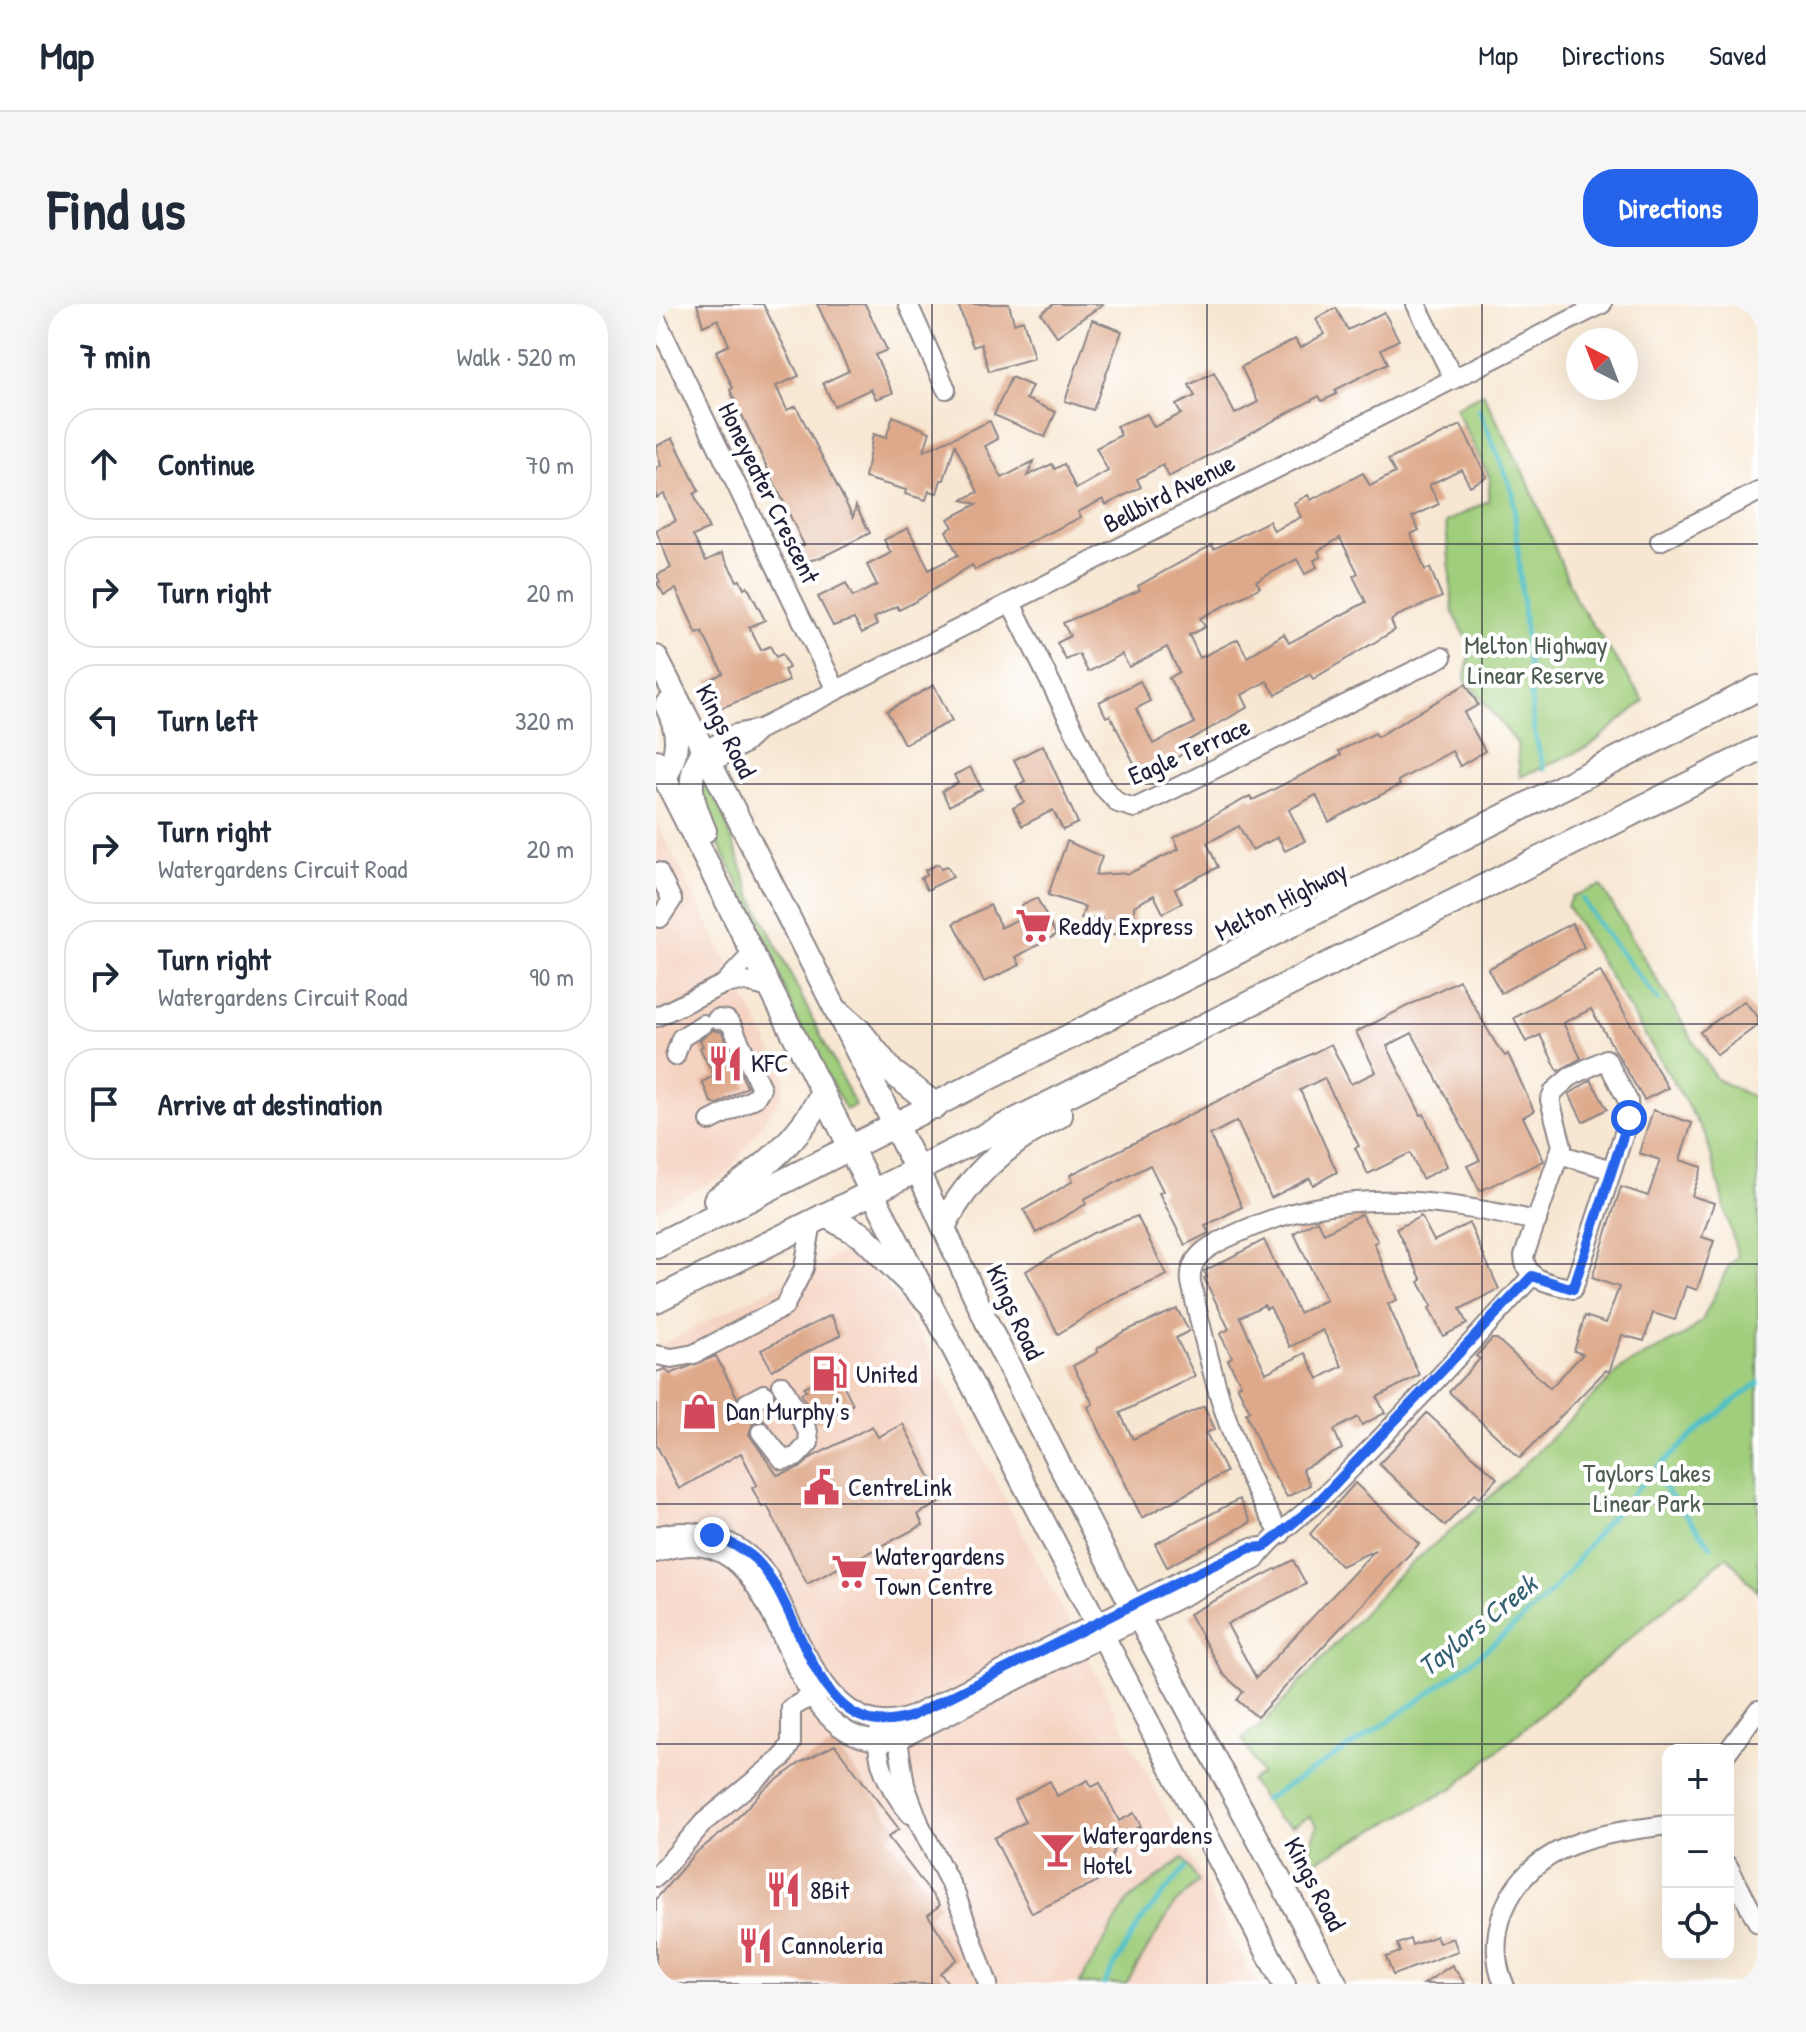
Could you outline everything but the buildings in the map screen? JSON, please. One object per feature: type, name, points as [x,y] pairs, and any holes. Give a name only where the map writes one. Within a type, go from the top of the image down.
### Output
[{"type":"highway","name":"Melton Highway","points":[[656,1246],[1758,688]]},
{"type":"highway","points":[[656,1300],[1758,750]]},
{"type":"highway","points":[[944,1225],[957,1201],[1013,1142],[1183,1053],[1297,978]]},
{"type":"highway","points":[[839,1013],[859,1031],[892,1072],[936,1106]]},
{"type":"highway","points":[[656,1246],[757,1173],[804,1123],[822,1094]]},
{"type":"highway","name":"Kings Road","points":[[895,1126],[917,1169]]},
{"type":"highway","points":[[851,1149],[872,1192]]},
{"type":"highway","points":[[819,1218],[863,1236],[929,1302]]},
{"type":"main road","name":"Kings Road","points":[[656,657],[895,1126]]},
{"type":"main road","points":[[656,684],[677,729],[677,754],[659,774],[851,1149]]},
{"type":"main road","points":[[707,757],[692,767],[692,796],[706,833],[752,922],[753,953]]},
{"type":"main road","name":"Kings Road","points":[[917,1169],[989,1327],[1136,1611],[1336,1984]]},
{"type":"main road","points":[[872,1192],[1284,1984]]},
{"type":"street","points":[[908,304],[946,389]]},
{"type":"street","points":[[1416,304],[1454,379]]},
{"type":"street","name":"Bellbird Avenue","points":[[707,757],[735,734],[760,729],[1602,304]]},
{"type":"street","name":"Honeyeater Crescent","points":[[656,319],[836,690]]},
{"type":"street","points":[[1660,541],[1758,492]]},
{"type":"street","name":"Eagle Terrace","points":[[1011,603],[1102,786],[1118,803],[1135,808],[1442,657]]},
{"type":"street","points":[[658,872],[672,900],[660,918]]},
{"type":"street","points":[[656,1017],[724,984],[753,953]]},
{"type":"street","points":[[724,984],[751,982],[770,988]]},
{"type":"street","points":[[675,1056],[681,1038],[710,1021],[727,1020],[732,1026],[761,1088],[755,1098],[710,1121]]},
{"type":"street","points":[[1606,1059],[1630,1109],[1573,1289],[1532,1276],[1525,1267],[1524,1256],[1559,1154],[1562,1146],[1550,1100],[1554,1091],[1570,1077],[1606,1059]]},
{"type":"street","points":[[1559,1154],[1612,1170]]},
{"type":"street","points":[[1281,1534],[1259,1494],[1226,1412],[1191,1282],[1191,1267],[1195,1259],[1227,1238],[1270,1218],[1319,1204],[1359,1198],[1457,1205],[1537,1221]]},
{"type":"street","points":[[656,1355],[672,1358],[694,1354],[784,1307],[804,1268],[819,1218]]},
{"type":"street","points":[[656,1553],[688,1546],[707,1548],[728,1556],[744,1568],[820,1692],[849,1711],[881,1721],[912,1716],[1136,1611],[1255,1560],[1264,1547],[1384,1435],[1532,1276]]},
{"type":"street","points":[[761,1432],[783,1460],[796,1457],[809,1443],[808,1432],[782,1385]]},
{"type":"street","points":[[749,1409],[747,1403],[764,1394]]},
{"type":"street","points":[[656,1536],[680,1531],[712,1535],[754,1559],[768,1576],[838,1727],[878,1742],[898,1740],[1098,1629]]},
{"type":"street","points":[[656,1877],[704,1822],[783,1757],[791,1743],[788,1719],[791,1708],[820,1692]]},
{"type":"street","points":[[1733,1744],[1758,1710]]},
{"type":"street","points":[[881,1721],[898,1740],[905,1785],[920,1825],[956,1895],[988,1984]]},
{"type":"street","points":[[881,1721],[878,1742],[894,1794],[920,1825]]},
{"type":"street","points":[[1504,1984],[1496,1953],[1499,1925],[1505,1907],[1528,1872],[1541,1859],[1583,1840],[1618,1831],[1662,1826]]},
{"type":"street","points":[[1734,1877],[1758,1923]]},
{"type":"shaded area","points":[[656,820],[786,1079],[782,1095],[727,1174],[656,1210]]},
{"type":"shaded area","name":"Watergardens Town Centre","points":[[852,1248],[894,1295],[924,1342],[1256,1984],[656,1984],[656,1347]]},
{"type":"green space","name":"Melton Highway Linear Reserve","points":[[1483,393],[1528,482],[1576,600],[1644,701],[1589,747],[1520,777],[1517,743],[1465,679],[1471,646],[1453,612],[1446,522],[1488,501],[1490,478],[1455,408]]},
{"type":"green space","points":[[700,775],[717,797],[751,894],[855,1105],[846,1110],[796,1019],[766,940],[704,815]]},
{"type":"green space","name":"Taylors Lakes Linear Park","points":[[1601,886],[1716,1079],[1755,1098],[1758,1095],[1758,1592],[1727,1556],[1455,1787],[1305,1867],[1317,1826],[1310,1816],[1292,1826],[1277,1818],[1250,1781],[1261,1774],[1242,1739],[1265,1722],[1396,1577],[1499,1489],[1623,1367],[1687,1334],[1702,1321],[1728,1267],[1738,1257],[1706,1136],[1567,906],[1572,896]]},
{"type":"green space","points":[[1183,1858],[1198,1882],[1174,1905],[1126,1984],[1079,1984],[1128,1901]]},
{"type":"waterway","points":[[1479,409],[1513,493],[1534,731],[1544,769]]},
{"type":"waterway","points":[[1583,899],[1596,921],[1658,1000]]},
{"type":"waterway","name":"Taylors Creek","points":[[1264,1800],[1412,1705],[1517,1624],[1549,1594],[1602,1527],[1644,1482],[1699,1430],[1758,1383]]},
{"type":"waterway","points":[[1653,1474],[1711,1546]]},
{"type":"waterway","name":"Taylors Creek","points":[[1104,1984],[1140,1922],[1185,1868]]},
{"type":"place","name":"Reddy Express","points":[[1033,926]]},
{"type":"place","name":"KFC","points":[[725,1063]]},
{"type":"place","name":"United","points":[[830,1374]]},
{"type":"place","name":"Dan Murphy's","points":[[700,1411]]},
{"type":"place","name":"CentreLink","points":[[822,1487]]},
{"type":"place","name":"Watergardens Town Centre","points":[[849,1571]]},
{"type":"place","name":"Watergardens Hotel","points":[[1057,1850]]},
{"type":"place","name":"8Bit","points":[[784,1890]]},
{"type":"place","name":"Cannoleria","points":[[755,1945]]},
{"type":"route","points":[[712,1535],[735,1545],[760,1565],[823,1681],[840,1704],[858,1716],[881,1721],[912,1716],[1180,1581],[1250,1548],[1264,1547],[1287,1531],[1415,1403],[1532,1276],[1573,1289],[1629,1118]]}]
